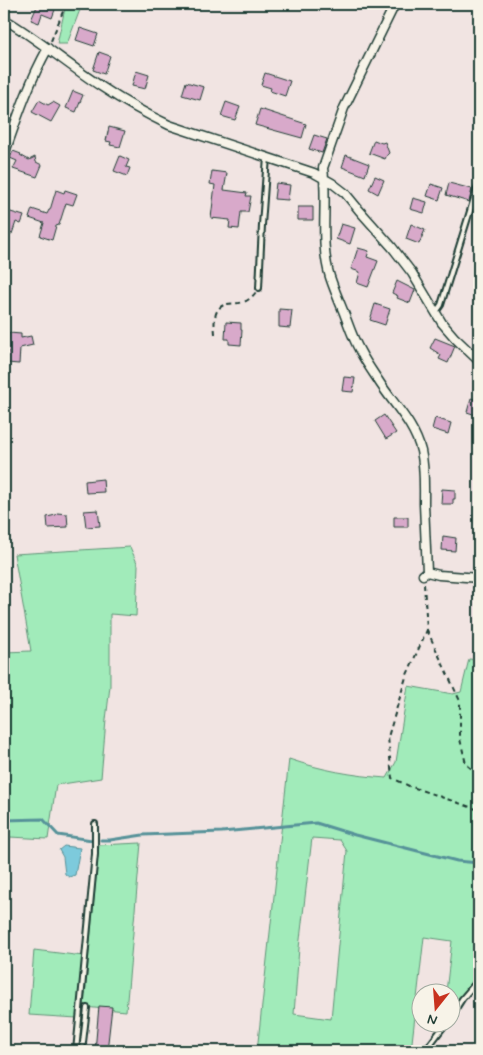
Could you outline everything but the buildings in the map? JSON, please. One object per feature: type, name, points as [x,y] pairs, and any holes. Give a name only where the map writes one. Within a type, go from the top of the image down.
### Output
[{"type":"street","points":[[395,4],[344,108],[323,168],[326,260],[330,276],[360,352],[410,423],[421,451],[424,482],[425,574],[479,578]]},
{"type":"street","points":[[4,18],[101,87],[169,125],[314,173],[345,193],[412,273],[442,323],[479,361]]},
{"type":"street","points":[[4,155],[26,93],[48,48]]},
{"type":"lane","points":[[259,288],[267,157]]},
{"type":"lane","points":[[436,312],[441,305],[479,182]]},
{"type":"lane","points":[[76,1051],[95,854],[96,824]]},
{"type":"lane","points":[[460,1002],[479,979]]},
{"type":"lane","points":[[82,1051],[87,1008]]},
{"type":"lane","points":[[425,1051],[439,1032]]},
{"type":"path","points":[[48,48],[66,4]]},
{"type":"path","points":[[215,334],[214,322],[217,310],[221,306],[245,302],[259,288]]},
{"type":"path","points":[[425,574],[427,630],[460,701],[460,739],[466,764],[474,771],[479,772]]},
{"type":"path","points":[[427,630],[406,677],[388,737],[392,778],[409,786],[479,810]]},
{"type":"green space","points":[[66,4],[103,5],[81,7],[67,44],[57,44]]},
{"type":"green space","points":[[130,547],[138,565],[136,616],[110,614],[110,686],[101,778],[56,785],[48,839],[10,837],[4,894],[4,652],[31,651],[14,554]]},
{"type":"green space","points":[[469,659],[479,660],[479,972],[460,1000],[460,982],[447,982],[452,941],[424,937],[419,982],[410,982],[410,1032],[413,1032],[411,1051],[329,1047],[328,1051],[257,1051],[289,759],[338,772],[387,778],[396,762],[408,686],[453,694],[461,692]],"holes":[[[312,838],[340,840],[347,851],[331,1019],[294,1014],[299,948]]]},
{"type":"green space","points":[[141,843],[126,1011],[84,1007],[99,845]]},
{"type":"green space","points":[[34,950],[83,956],[77,1018],[29,1015]]},
{"type":"water","points":[[64,846],[80,848],[75,875],[69,877],[65,874],[63,857],[59,850]]},
{"type":"waterway","points":[[4,820],[43,819],[58,835],[92,840]]},
{"type":"waterway","points":[[101,840],[143,835],[222,832],[316,823],[457,861],[479,863]]}]
